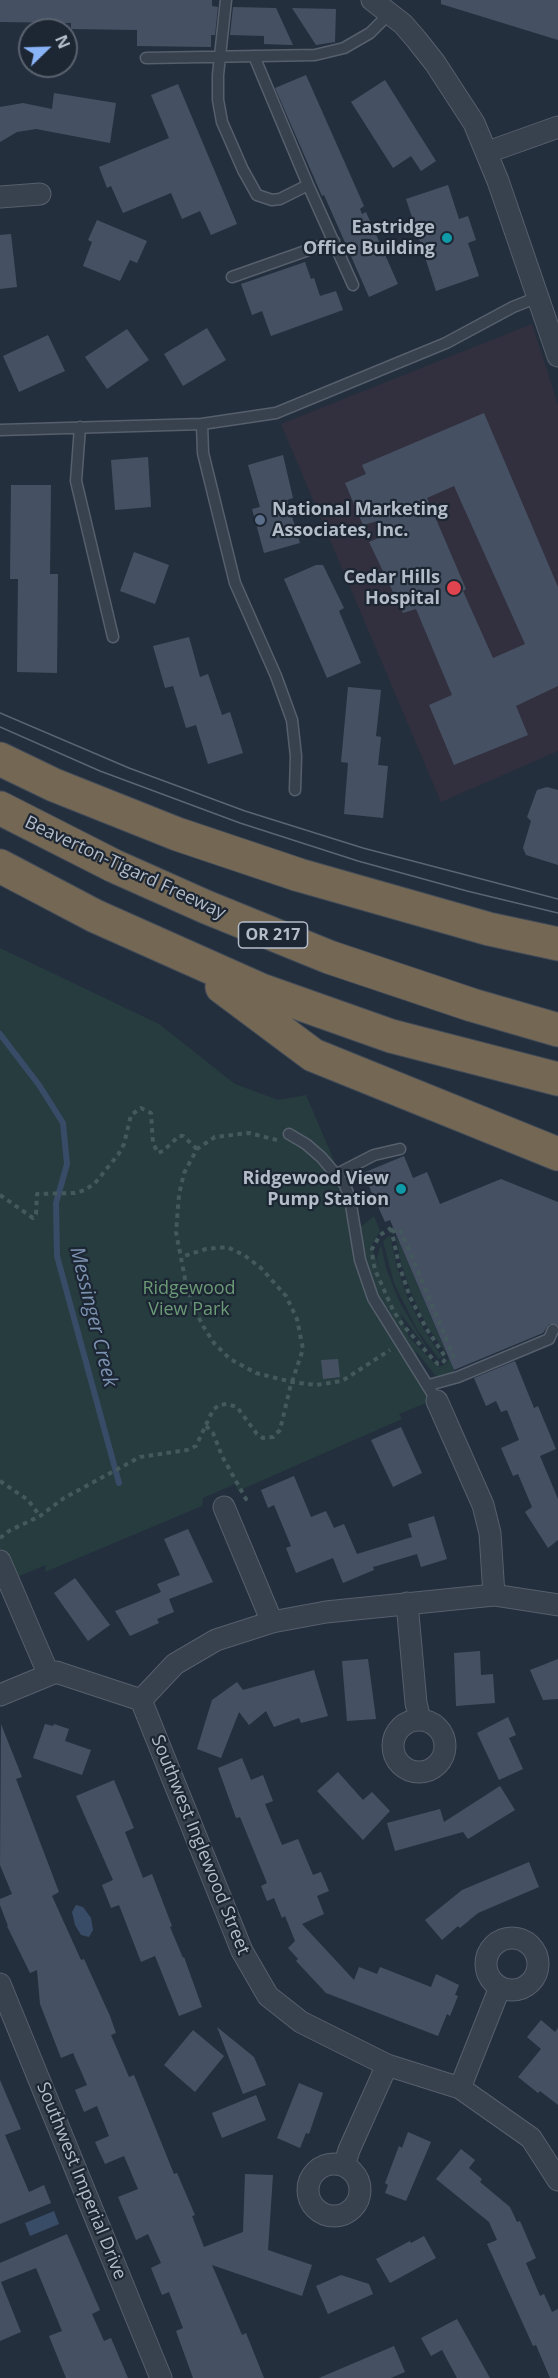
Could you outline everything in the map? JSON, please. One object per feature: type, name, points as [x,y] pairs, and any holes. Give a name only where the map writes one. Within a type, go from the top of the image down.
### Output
[{"type":"highway","points":[[0,759],[54,785],[177,834],[299,875],[489,929],[558,944]]},
{"type":"highway","name":"Beaverton-Tigard Freeway","points":[[0,808],[124,870],[206,907],[329,957],[472,1005],[558,1030]]},
{"type":"highway","points":[[0,866],[95,916],[261,990],[391,1036],[558,1079]]},
{"type":"highway","points":[[175,952],[313,1055],[558,1154]]},
{"type":"street","points":[[372,0],[403,24],[435,63],[474,123],[488,152],[558,356]]},
{"type":"street","points":[[488,152],[558,127]]},
{"type":"street","points":[[0,196],[40,194]]},
{"type":"street","points":[[433,1393],[483,1504],[490,1533],[494,1595]]},
{"type":"street","points":[[224,1507],[272,1622]]},
{"type":"street","points":[[0,1561],[48,1673]]},
{"type":"street","points":[[0,1695],[48,1673],[65,1673],[141,1700],[175,1664],[216,1640],[272,1622],[326,1612],[494,1595],[558,1605]]},
{"type":"street","points":[[407,1603],[416,1703],[420,1720]]},
{"type":"street","name":"Southwest Inglewood Street","points":[[141,1700],[242,1951],[268,1996],[301,2022],[387,2066],[460,2088],[531,2138],[558,2180]]},
{"type":"street","name":"Southwest Imperial Drive","points":[[0,1984],[161,2378]]},
{"type":"street","points":[[460,2088],[500,1987]]},
{"type":"street","points":[[344,2166],[387,2066]]},
{"type":"lane","points":[[226,0],[218,75],[222,122],[243,170],[257,195],[264,199],[280,199],[308,185]]},
{"type":"lane","points":[[146,58],[315,55],[344,48],[370,33],[390,13]]},
{"type":"lane","points":[[254,56],[353,285]]},
{"type":"lane","points":[[232,277],[334,241]]},
{"type":"lane","points":[[0,430],[202,424],[276,413],[446,343],[513,307],[538,297]]},
{"type":"lane","points":[[202,424],[203,453],[235,583],[276,676],[292,720],[296,756],[296,790]]},
{"type":"lane","points":[[80,427],[76,481],[113,637]]},
{"type":"lane","points":[[289,1134],[306,1144],[345,1185],[350,1199],[365,1276],[373,1298],[433,1393],[458,1377],[549,1339],[553,1330]]},
{"type":"lane","points":[[337,1174],[374,1155],[400,1149]]},
{"type":"path","points":[[0,1195],[33,1218],[36,1215],[35,1198],[37,1194],[85,1190],[95,1183],[124,1144],[131,1115],[141,1108],[151,1113],[153,1143],[158,1153],[179,1136],[183,1136],[197,1149]]},
{"type":"path","points":[[289,1134],[274,1140],[249,1133],[222,1135],[208,1140],[197,1149],[184,1173],[179,1195],[176,1232],[194,1308],[214,1343],[230,1359],[243,1367],[272,1378],[292,1382],[316,1385],[342,1381],[401,1342]]},
{"type":"path","points":[[373,1262],[387,1297],[402,1324],[430,1357],[438,1364],[444,1362],[446,1358],[426,1328],[410,1297],[399,1265],[391,1228],[374,1242]]},
{"type":"path","points":[[392,1232],[400,1229],[406,1239],[458,1366]]},
{"type":"path","points":[[0,1538],[40,1516],[64,1497],[140,1457],[191,1448],[200,1440],[215,1407],[223,1403],[237,1407],[257,1434],[268,1439],[280,1430],[292,1382],[301,1360],[302,1339],[292,1308],[271,1276],[252,1260],[227,1247],[206,1249],[181,1257]]},
{"type":"path","points":[[206,1426],[213,1433],[222,1456],[246,1499],[224,1507]]},
{"type":"path","points":[[0,1481],[28,1500],[40,1516]]},
{"type":"shaded area","name":"Cedar Hills Hospital","points":[[532,324],[558,405],[558,751],[441,802],[281,424]]},
{"type":"green space","name":"Ridgewood View Park","points":[[0,948],[159,1024],[235,1084],[278,1100],[306,1095],[362,1226],[374,1216],[380,1231],[371,1246],[379,1266],[377,1258],[381,1244],[386,1268],[399,1301],[430,1353],[400,1313],[409,1337],[438,1367],[446,1364],[449,1358],[456,1375],[439,1377],[435,1375],[415,1350],[436,1399],[399,1414],[402,1419],[238,1491],[235,1484],[203,1498],[202,1506],[45,1572],[46,1565],[5,1582],[0,1570]]},
{"type":"green space","points":[[390,1235],[396,1264],[407,1297],[442,1357],[439,1359],[418,1331],[394,1283],[383,1241]]},
{"type":"green space","points":[[396,1237],[447,1354],[427,1326],[412,1295],[401,1263]]},
{"type":"water","points":[[76,1905],[83,1907],[91,1918],[93,1930],[89,1937],[81,1935],[75,1925],[72,1912]]},
{"type":"water","points":[[54,2211],[59,2224],[30,2236],[25,2223]]},
{"type":"building","points":[[0,0],[212,0],[212,6],[218,7],[215,35],[211,35],[211,47],[137,46],[137,30],[78,29],[78,18],[18,18],[18,22],[0,22]]},
{"type":"building","points":[[441,0],[558,0],[558,40],[441,4]]},
{"type":"building","points":[[233,7],[276,8],[293,45],[264,44],[264,36],[230,35]]},
{"type":"building","points":[[292,8],[336,9],[335,42],[316,45]]},
{"type":"building","points":[[306,75],[364,206],[360,209],[362,214],[366,212],[398,284],[369,297],[275,88]]},
{"type":"building","points":[[385,80],[436,161],[421,171],[411,156],[393,168],[351,102]]},
{"type":"building","points":[[178,84],[237,224],[211,235],[200,211],[182,219],[171,193],[123,213],[111,186],[107,188],[99,167],[169,138],[151,95]]},
{"type":"building","points":[[54,93],[116,103],[110,143],[36,129],[17,132],[0,142],[0,107],[23,103],[52,109]]},
{"type":"building","name":"Eastridge Office Building","points":[[448,185],[459,219],[468,216],[476,240],[468,243],[479,276],[436,291],[406,199]]},
{"type":"building","points":[[97,220],[147,241],[137,263],[130,260],[120,281],[83,266],[92,242],[88,240]]},
{"type":"building","points":[[11,234],[17,287],[0,289],[0,235]]},
{"type":"building","points":[[305,262],[320,296],[336,291],[343,310],[271,336],[262,311],[252,315],[241,284]]},
{"type":"building","points":[[207,328],[226,360],[183,386],[164,354]]},
{"type":"building","points":[[127,329],[149,360],[107,389],[85,357]]},
{"type":"building","points":[[48,335],[65,371],[19,392],[3,356]]},
{"type":"building","points":[[484,413],[558,587],[558,686],[516,706],[528,735],[454,765],[429,705],[452,695],[416,609],[403,613],[369,542],[383,536],[378,521],[363,525],[345,483],[366,474],[362,465]],"holes":[[[454,486],[525,644],[493,658],[463,591],[466,589],[427,498]]]},
{"type":"building","points":[[283,455],[293,498],[287,500],[300,543],[264,553],[252,509],[260,507],[248,465]]},
{"type":"building","points":[[148,457],[151,507],[115,510],[111,460]]},
{"type":"building","points":[[11,485],[51,485],[50,574],[58,574],[57,673],[17,672],[18,579],[10,579]]},
{"type":"building","points":[[134,552],[169,565],[155,604],[120,591]]},
{"type":"building","points":[[316,565],[323,565],[344,608],[339,611],[361,663],[327,678],[284,579]]},
{"type":"building","points":[[189,637],[200,677],[208,674],[222,715],[230,712],[243,753],[208,764],[196,725],[186,728],[173,686],[165,688],[153,646]]},
{"type":"building","points":[[348,687],[381,690],[376,736],[381,737],[378,765],[388,766],[383,818],[344,814],[348,763],[341,762]]},
{"type":"building","points":[[547,787],[558,790],[558,865],[526,855],[523,848],[531,821],[527,817],[537,790]]},
{"type":"building","points":[[404,1156],[413,1178],[427,1172],[440,1204],[501,1179],[558,1202],[558,1325],[549,1324],[543,1333],[454,1370],[390,1220],[385,1222],[363,1173]]},
{"type":"building","points":[[338,1359],[340,1377],[323,1379],[321,1360]]},
{"type":"building","points":[[515,1361],[534,1408],[538,1406],[556,1449],[540,1456],[558,1499],[558,1540],[548,1548],[525,1512],[532,1507],[518,1474],[513,1476],[501,1448],[519,1440],[507,1410],[501,1412],[496,1401],[486,1406],[474,1378]]},
{"type":"building","points":[[401,1427],[422,1473],[393,1487],[371,1440]]},
{"type":"building","points":[[294,1476],[311,1517],[326,1511],[334,1528],[344,1524],[357,1554],[412,1537],[408,1524],[434,1516],[447,1559],[421,1567],[417,1554],[373,1567],[374,1570],[343,1583],[333,1558],[296,1573],[286,1548],[291,1546],[274,1505],[268,1508],[261,1490]]},
{"type":"building","points":[[188,1529],[213,1582],[169,1599],[174,1612],[157,1619],[159,1623],[130,1636],[115,1611],[161,1592],[157,1584],[180,1575],[164,1539]]},
{"type":"building","points":[[75,1578],[110,1625],[88,1641],[54,1593]]},
{"type":"building","points":[[480,1651],[481,1675],[493,1674],[495,1703],[456,1706],[454,1653]]},
{"type":"building","points":[[368,1659],[376,1719],[347,1721],[342,1661]]},
{"type":"building","points":[[558,1659],[558,1699],[543,1700],[530,1670]]},
{"type":"building","points":[[314,1670],[328,1716],[301,1723],[299,1718],[274,1727],[266,1711],[249,1725],[239,1712],[221,1758],[197,1749],[212,1700],[237,1682],[243,1690]]},
{"type":"building","points":[[508,1717],[516,1735],[509,1738],[523,1769],[499,1780],[477,1733]]},
{"type":"building","points":[[1,1724],[22,1777],[16,1779],[59,1892],[52,1896],[110,2016],[116,2033],[111,2035],[129,2077],[134,2075],[174,2174],[177,2173],[195,2215],[192,2216],[204,2247],[243,2232],[245,2174],[273,2175],[268,2250],[312,2265],[302,2296],[212,2265],[242,2335],[246,2333],[264,2378],[193,2378],[176,2331],[183,2328],[169,2292],[162,2295],[151,2268],[161,2263],[148,2234],[136,2240],[118,2197],[138,2189],[124,2156],[105,2164],[95,2142],[109,2136],[97,2106],[84,2112],[75,2090],[87,2085],[73,2053],[61,2058],[40,2004],[37,1970],[30,1973],[7,1926],[0,1905],[0,1899],[12,1894],[0,1865]]},
{"type":"building","points":[[45,1724],[53,1726],[54,1724],[69,1729],[65,1741],[91,1750],[82,1775],[33,1758]]},
{"type":"building","points":[[242,1758],[251,1780],[263,1775],[273,1801],[265,1804],[282,1845],[298,1839],[313,1875],[321,1872],[329,1891],[317,1896],[324,1914],[302,1924],[354,1980],[359,1967],[377,1974],[380,1967],[431,1987],[436,1974],[459,1985],[455,1995],[458,1996],[450,2016],[447,2014],[438,2036],[326,1993],[296,1961],[298,1959],[288,1948],[295,1941],[285,1916],[282,1918],[274,1898],[267,1901],[261,1886],[267,1883],[240,1817],[236,1818],[218,1768]]},
{"type":"building","points":[[338,1772],[363,1800],[372,1792],[390,1811],[363,1840],[317,1791]]},
{"type":"building","points":[[114,1780],[134,1828],[125,1832],[143,1878],[152,1874],[172,1926],[170,1927],[184,1957],[202,2007],[179,2016],[155,1956],[141,1962],[119,1905],[111,1908],[102,1885],[113,1880],[76,1796]]},
{"type":"building","points":[[500,1786],[515,1810],[468,1839],[463,1832],[395,1851],[387,1823],[440,1809],[444,1822]]},
{"type":"building","points":[[529,1862],[539,1887],[478,1913],[442,1940],[425,1920],[462,1890]]},
{"type":"building","points":[[541,2020],[555,2032],[558,2028],[558,2105],[518,2077],[541,2049],[527,2037]]},
{"type":"building","points":[[217,2027],[254,2057],[266,2085],[243,2094]]},
{"type":"building","points":[[193,2030],[224,2056],[195,2092],[164,2065]]},
{"type":"building","points":[[0,2080],[21,2129],[5,2135],[29,2192],[44,2185],[51,2203],[0,2224]]},
{"type":"building","points":[[299,2083],[323,2093],[309,2134],[306,2133],[300,2148],[277,2138]]},
{"type":"building","points":[[256,2095],[266,2120],[222,2138],[212,2113]]},
{"type":"building","points":[[408,2132],[431,2142],[406,2201],[385,2193],[388,2185],[385,2183],[399,2146],[402,2148]]},
{"type":"building","points":[[461,2149],[475,2160],[469,2168],[482,2179],[480,2182],[510,2207],[517,2222],[520,2221],[536,2258],[526,2263],[540,2296],[544,2294],[552,2312],[558,2309],[558,2378],[550,2378],[536,2345],[533,2346],[487,2244],[497,2240],[489,2222],[436,2179]]},
{"type":"building","points":[[67,2234],[100,2310],[92,2314],[104,2341],[111,2338],[128,2378],[66,2378],[49,2336],[62,2331],[36,2268],[1,2282],[21,2332],[0,2341],[0,2263]]},
{"type":"building","points":[[424,2236],[436,2258],[390,2283],[376,2259]]},
{"type":"building","points":[[341,2275],[369,2284],[373,2294],[328,2314],[316,2286]]},
{"type":"building","points":[[457,2319],[490,2378],[457,2378],[442,2350],[431,2356],[421,2338]]},
{"type":"building","points":[[394,2346],[405,2372],[391,2378],[319,2378]]},
{"type":"waterway","name":"Messinger Creek","points":[[0,1034],[39,1085],[63,1123],[67,1164],[56,1203],[57,1256],[119,1483]]},
{"type":"tram line","points":[[0,713],[129,768],[245,811],[363,848],[558,899]]},
{"type":"tram line","points":[[0,727],[100,771],[240,823],[358,861],[558,913]]},
{"type":"place","name":"Eastridge Office Building","points":[[447,238]]},
{"type":"place","name":"National Marketing Associates, Inc.","points":[[260,520]]},
{"type":"place","name":"Cedar Hills Hospital","points":[[454,588]]},
{"type":"place","name":"Ridgewood View Pump Station","points":[[401,1189]]}]
